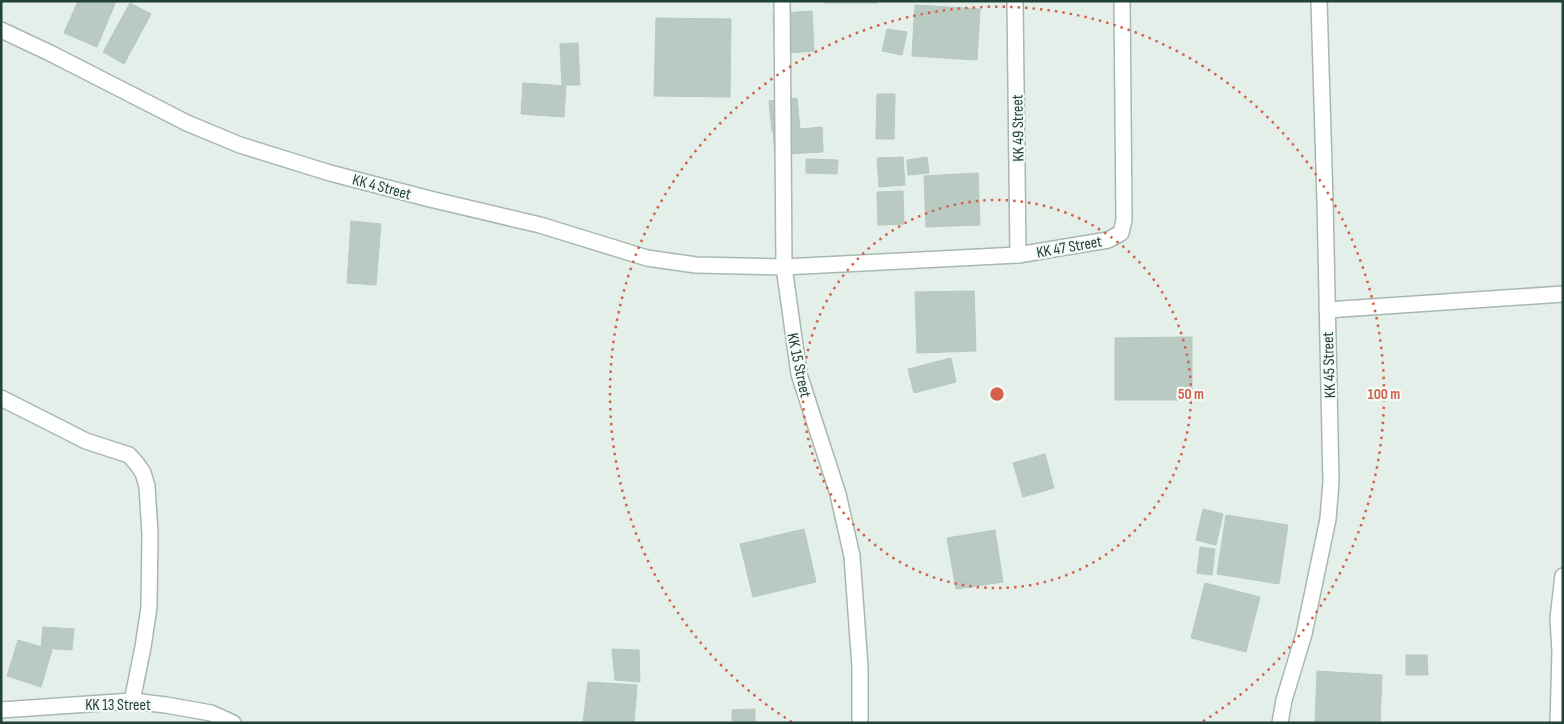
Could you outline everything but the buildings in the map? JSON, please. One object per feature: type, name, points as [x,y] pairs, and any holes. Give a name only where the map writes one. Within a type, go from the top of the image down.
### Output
[{"type":"street","name":"KK 15 Street","points":[[782,1],[784,267],[799,374],[838,494],[852,556],[860,667],[860,723]]},
{"type":"street","name":"KK 49 Street","points":[[1015,1],[1018,255]]},
{"type":"street","name":"KK 47 Street","points":[[784,267],[1018,255],[1108,240],[1121,233],[1124,220],[1122,1]]},
{"type":"street","name":"KK 45 Street","points":[[1280,723],[1284,700],[1304,634],[1328,520],[1331,482],[1319,1]]},
{"type":"street","name":"KK 4 Street","points":[[1,30],[187,123],[240,145],[330,173],[540,225],[646,258],[696,265],[784,267]]},
{"type":"street","points":[[1327,310],[1563,294]]},
{"type":"street","points":[[1,398],[86,441],[129,455],[143,474],[147,486],[150,534],[149,607],[132,701]]},
{"type":"street","points":[[1558,723],[1560,652],[1558,618],[1563,576]]},
{"type":"street","name":"KK 13 Street","points":[[1,710],[132,701],[211,713],[233,723]]}]
